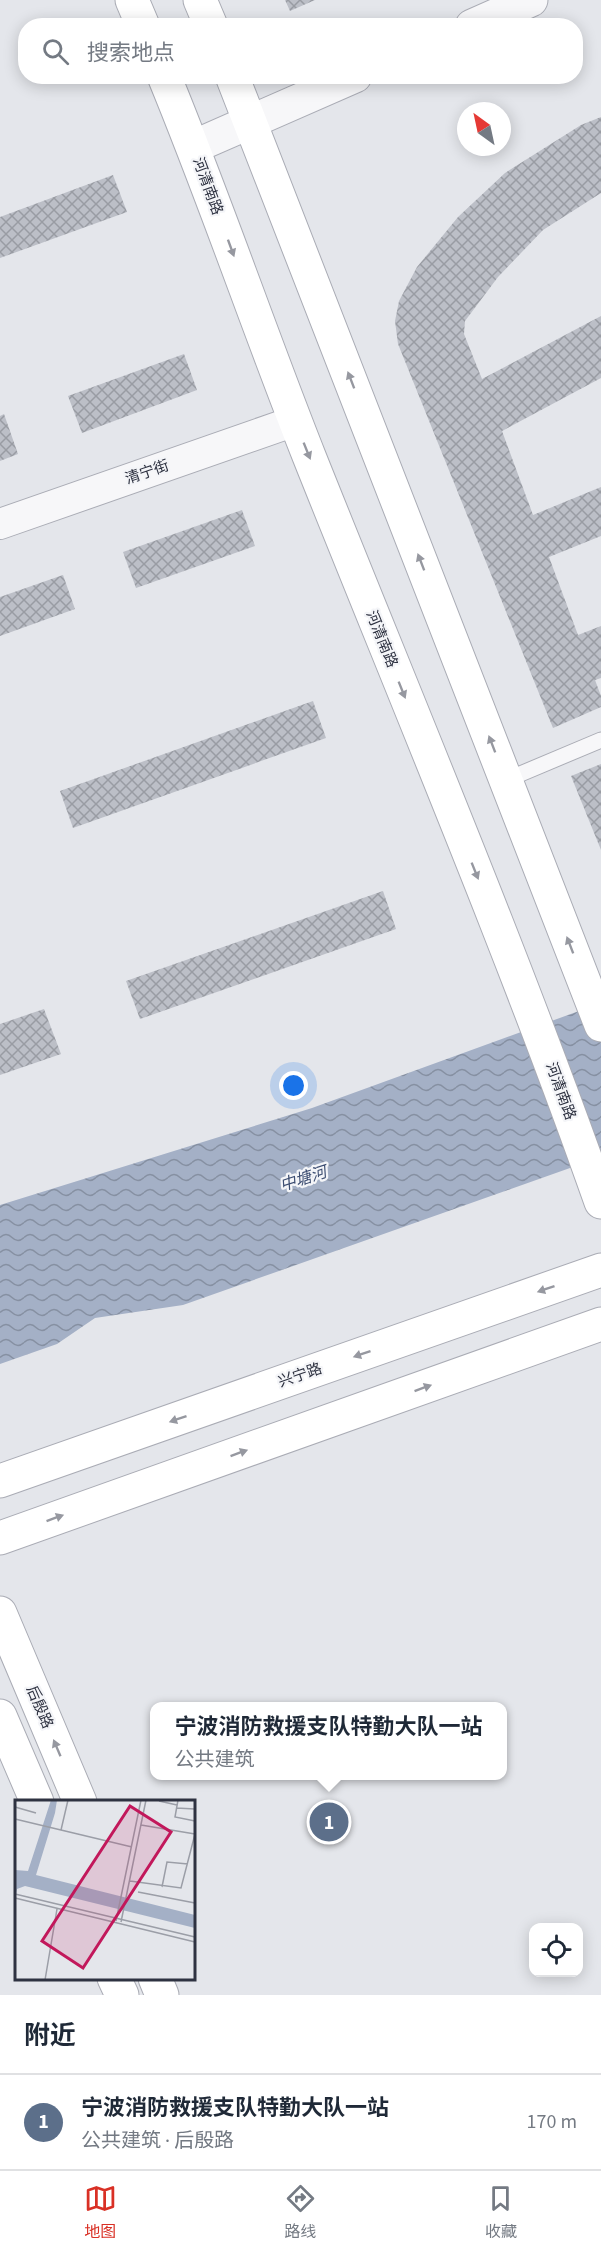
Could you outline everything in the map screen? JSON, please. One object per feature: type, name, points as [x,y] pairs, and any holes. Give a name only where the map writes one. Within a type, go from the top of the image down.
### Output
[{"type":"main road","points":[[132,0],[140,18]]},
{"type":"main road","points":[[200,0],[208,18]]},
{"type":"main road","name":"河清南路","points":[[167,84],[194,147],[295,421],[536,1025],[601,1202]]},
{"type":"main road","points":[[235,84],[596,1012]]},
{"type":"main road","name":"兴宁路","points":[[0,1481],[601,1270]]},
{"type":"main road","points":[[0,1538],[601,1324]]},
{"type":"main road","name":"后殷路","points":[[0,1613],[79,1800]]},
{"type":"main road","points":[[0,1716],[36,1800]]},
{"type":"main road","points":[[115,1980],[122,1995]]},
{"type":"main road","points":[[156,1980],[162,1995]]},
{"type":"street","points":[[490,18],[531,0]]},
{"type":"street","points":[[194,147],[337,84]]},
{"type":"street","name":"清宁街","points":[[0,524],[295,421]]},
{"type":"lane","points":[[506,780],[601,740]]},
{"type":"water","name":"中塘河","points":[[601,1003],[601,1157],[183,1305],[95,1318],[57,1344],[0,1364],[0,1205],[312,1108]]},
{"type":"building","points":[[285,0],[315,0],[290,11]]},
{"type":"building","points":[[601,117],[601,193],[543,230],[498,277],[465,321],[464,334],[482,379],[601,316],[601,378],[502,431],[533,515],[601,487],[601,536],[549,557],[578,635],[601,626],[601,678],[595,680],[601,696],[601,707],[553,728],[398,344],[395,321],[399,301],[417,267],[458,217],[505,173],[581,125]]},
{"type":"building","points":[[113,175],[127,212],[0,258],[0,217]]},
{"type":"building","points":[[184,354],[197,390],[82,433],[68,396]]},
{"type":"building","points":[[4,414],[18,454],[0,461],[0,416]]},
{"type":"building","points":[[242,510],[255,546],[136,588],[123,552]]},
{"type":"building","points":[[63,575],[75,609],[0,636],[0,597]]},
{"type":"building","points":[[313,701],[326,738],[73,828],[60,791]]},
{"type":"building","points":[[601,764],[601,850],[571,776]]},
{"type":"building","points":[[383,891],[396,929],[140,1019],[126,981]]},
{"type":"building","points":[[44,1009],[61,1054],[0,1075],[0,1024]]},
{"type":"place","name":"宁波消防救援支队特勤大队一站","points":[[329,1822]]}]
